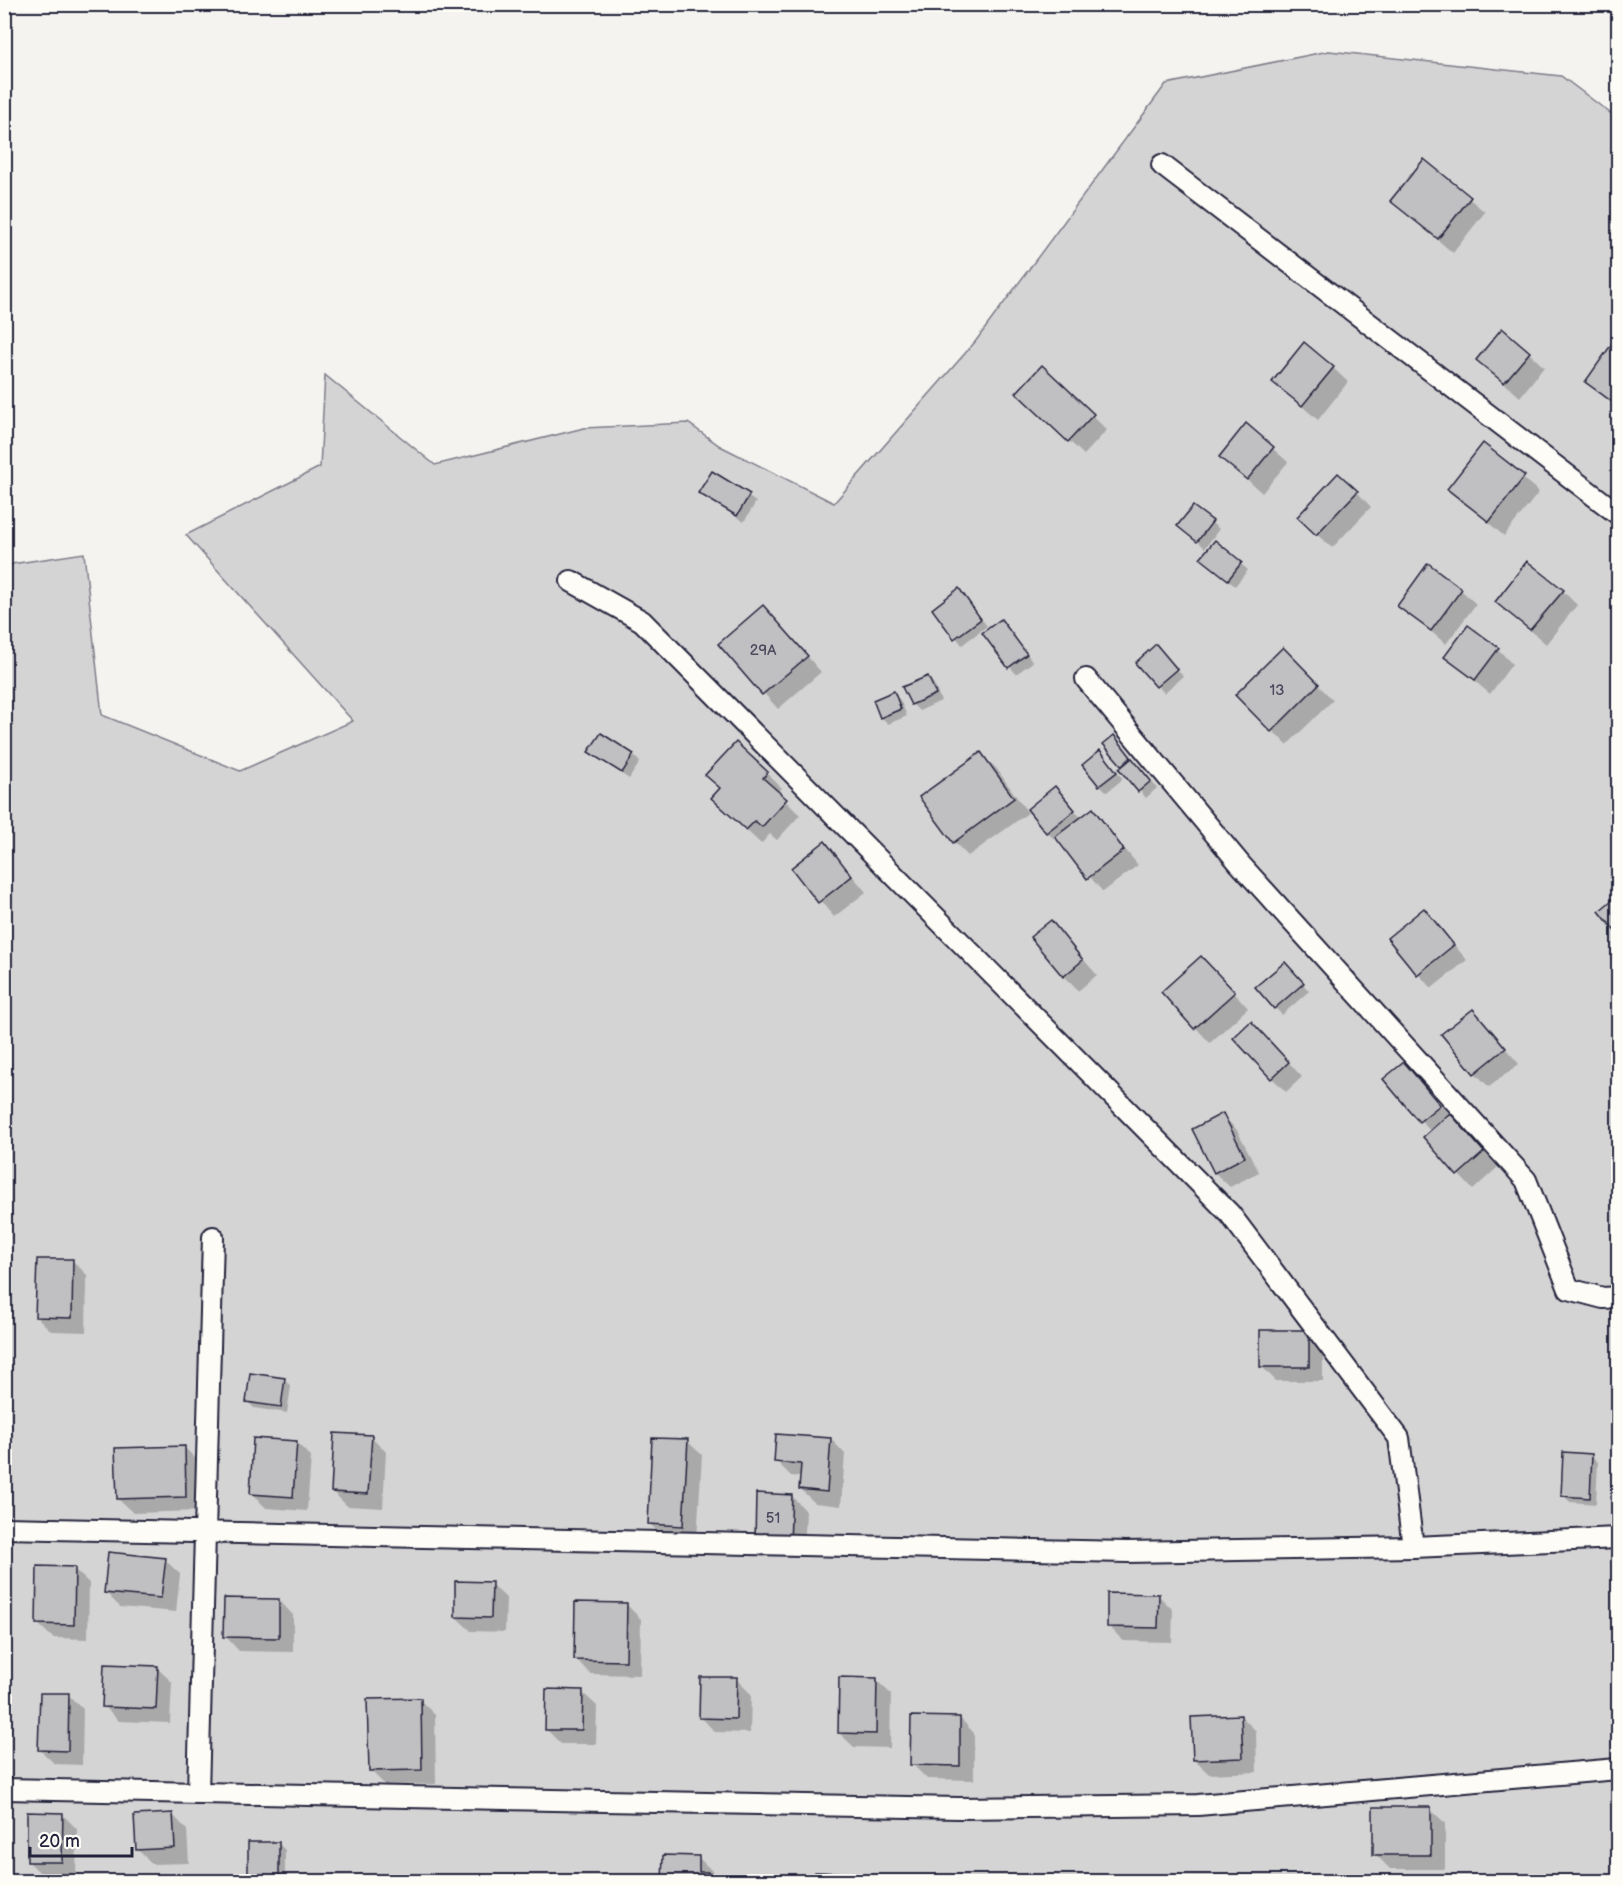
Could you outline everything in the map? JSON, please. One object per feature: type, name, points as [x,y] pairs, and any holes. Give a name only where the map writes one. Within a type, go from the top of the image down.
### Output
[{"type":"lane","points":[[1162,165],[1618,514]]},
{"type":"lane","points":[[571,582],[642,621],[1230,1214],[1399,1438],[1413,1547]]},
{"type":"lane","points":[[1086,679],[1240,864],[1526,1180],[1569,1289],[1603,1298],[1618,1297]]},
{"type":"lane","points":[[198,1793],[213,1237]]},
{"type":"lane","points":[[4,1527],[1128,1552],[1413,1547],[1618,1538]]},
{"type":"lane","points":[[4,1789],[959,1808],[1174,1805],[1618,1769]]},
{"type":"shaded area","points":[[1329,51],[1561,76],[1618,119],[1618,1881],[5,1882],[5,565],[84,553],[102,715],[240,771],[353,721],[186,535],[320,467],[325,375],[435,465],[584,428],[688,423],[720,446],[834,503],[975,342],[1166,84]]},
{"type":"building","points":[[1424,159],[1471,197],[1438,239],[1390,201]]},
{"type":"building","points":[[1502,328],[1530,352],[1504,383],[1476,360]]},
{"type":"building","points":[[1618,335],[1618,406],[1585,382]]},
{"type":"building","points":[[1304,342],[1334,367],[1302,406],[1272,382]]},
{"type":"building","points":[[1042,365],[1094,414],[1068,442],[1016,393]]},
{"type":"building","points":[[1246,423],[1274,447],[1247,480],[1219,457]]},
{"type":"building","points":[[1483,443],[1525,476],[1489,522],[1447,489]]},
{"type":"building","points":[[712,471],[750,494],[737,516],[698,493]]},
{"type":"building","points":[[1338,473],[1358,491],[1316,535],[1297,517]]},
{"type":"building","points":[[1193,506],[1213,521],[1197,542],[1177,526]]},
{"type":"building","points":[[1215,540],[1242,562],[1228,580],[1200,558]]},
{"type":"building","points":[[1527,561],[1564,590],[1530,630],[1495,602]]},
{"type":"building","points":[[1428,563],[1462,589],[1431,631],[1397,606]]},
{"type":"building","points":[[959,588],[981,619],[954,639],[932,609]]},
{"type":"building","points":[[763,605],[808,656],[762,695],[718,644]]},
{"type":"building","points":[[1001,619],[1027,654],[1008,668],[982,633]]},
{"type":"building","points":[[1468,625],[1499,648],[1475,680],[1444,657]]},
{"type":"building","points":[[1156,644],[1177,669],[1156,687],[1135,663]]},
{"type":"building","points":[[1283,647],[1319,684],[1271,732],[1235,695]]},
{"type":"building","points":[[928,676],[936,694],[911,705],[902,687]]},
{"type":"building","points":[[894,691],[901,709],[880,718],[873,700]]},
{"type":"building","points":[[601,733],[634,754],[622,773],[588,752]]},
{"type":"building","points":[[1114,735],[1131,757],[1122,766],[1103,744]]},
{"type":"building","points":[[736,742],[768,772],[763,778],[787,799],[762,827],[755,821],[746,830],[711,798],[720,788],[705,775]]},
{"type":"building","points":[[1100,750],[1117,772],[1099,786],[1082,765]]},
{"type":"building","points":[[981,752],[1014,798],[953,843],[919,797]]},
{"type":"building","points":[[1132,758],[1151,781],[1138,792],[1119,769]]},
{"type":"building","points":[[1055,786],[1075,810],[1046,833],[1027,809]]},
{"type":"building","points":[[1093,808],[1124,850],[1087,879],[1055,837]]},
{"type":"building","points":[[825,841],[852,876],[818,903],[791,868]]},
{"type":"building","points":[[1618,895],[1618,935],[1599,911]]},
{"type":"building","points":[[1424,908],[1454,945],[1417,975],[1387,938]]},
{"type":"building","points":[[1051,920],[1083,960],[1063,977],[1030,937]]},
{"type":"building","points":[[1201,956],[1235,992],[1194,1029],[1161,992]]},
{"type":"building","points":[[1285,962],[1304,983],[1274,1009],[1255,987]]},
{"type":"building","points":[[1473,1009],[1506,1048],[1474,1074],[1441,1034]]},
{"type":"building","points":[[1251,1021],[1289,1062],[1271,1079],[1233,1038]]},
{"type":"building","points":[[1404,1062],[1440,1105],[1419,1122],[1383,1079]]},
{"type":"building","points":[[1223,1113],[1245,1157],[1214,1173],[1192,1129]]},
{"type":"building","points":[[1450,1113],[1484,1152],[1457,1176],[1423,1137]]},
{"type":"building","points":[[37,1259],[73,1259],[72,1318],[35,1317]]},
{"type":"building","points":[[1260,1330],[1309,1330],[1309,1367],[1260,1367]]},
{"type":"building","points":[[250,1373],[285,1378],[281,1407],[246,1402]]},
{"type":"building","points":[[334,1433],[372,1435],[368,1494],[331,1492]]},
{"type":"building","points":[[776,1434],[831,1438],[827,1492],[799,1489],[801,1464],[774,1462]]},
{"type":"building","points":[[253,1438],[297,1441],[293,1497],[250,1494]]},
{"type":"building","points":[[652,1438],[688,1439],[683,1526],[648,1524]]},
{"type":"building","points":[[185,1446],[186,1497],[117,1499],[115,1448]]},
{"type":"building","points":[[1563,1452],[1592,1454],[1590,1498],[1561,1496]]},
{"type":"building","points":[[756,1493],[792,1495],[790,1543],[755,1541]]},
{"type":"building","points":[[108,1552],[166,1558],[161,1598],[104,1593]]},
{"type":"building","points":[[37,1566],[75,1567],[74,1625],[36,1624]]},
{"type":"building","points":[[455,1581],[492,1582],[491,1618],[455,1617]]},
{"type":"building","points":[[1107,1593],[1159,1594],[1158,1628],[1107,1627]]},
{"type":"building","points":[[224,1598],[279,1599],[279,1638],[223,1637]]},
{"type":"building","points":[[575,1602],[627,1603],[626,1661],[574,1660]]},
{"type":"building","points":[[104,1664],[158,1666],[156,1709],[102,1707]]},
{"type":"building","points":[[700,1677],[737,1677],[736,1719],[699,1718]]},
{"type":"building","points":[[839,1677],[877,1678],[876,1734],[838,1733]]},
{"type":"building","points":[[546,1689],[583,1690],[582,1730],[545,1730]]},
{"type":"building","points":[[40,1693],[69,1693],[68,1751],[38,1750]]},
{"type":"building","points":[[421,1698],[422,1770],[369,1771],[367,1699]]},
{"type":"building","points":[[1241,1715],[1243,1758],[1193,1760],[1191,1717]]},
{"type":"building","points":[[911,1716],[960,1717],[960,1766],[910,1765]]},
{"type":"building","points":[[1373,1807],[1431,1807],[1431,1855],[1373,1855]]},
{"type":"building","points":[[27,1812],[63,1813],[62,1862],[27,1862]]},
{"type":"building","points":[[173,1813],[175,1848],[136,1850],[134,1815]]},
{"type":"building","points":[[1616,1816],[1618,1816],[1618,1861],[1615,1861]]},
{"type":"building","points":[[248,1842],[279,1842],[279,1880],[248,1881]]},
{"type":"building","points":[[663,1855],[699,1856],[699,1872],[708,1872],[708,1882],[662,1882]]},
{"type":"building","points":[[815,1872],[852,1873],[852,1882],[814,1882]]}]
